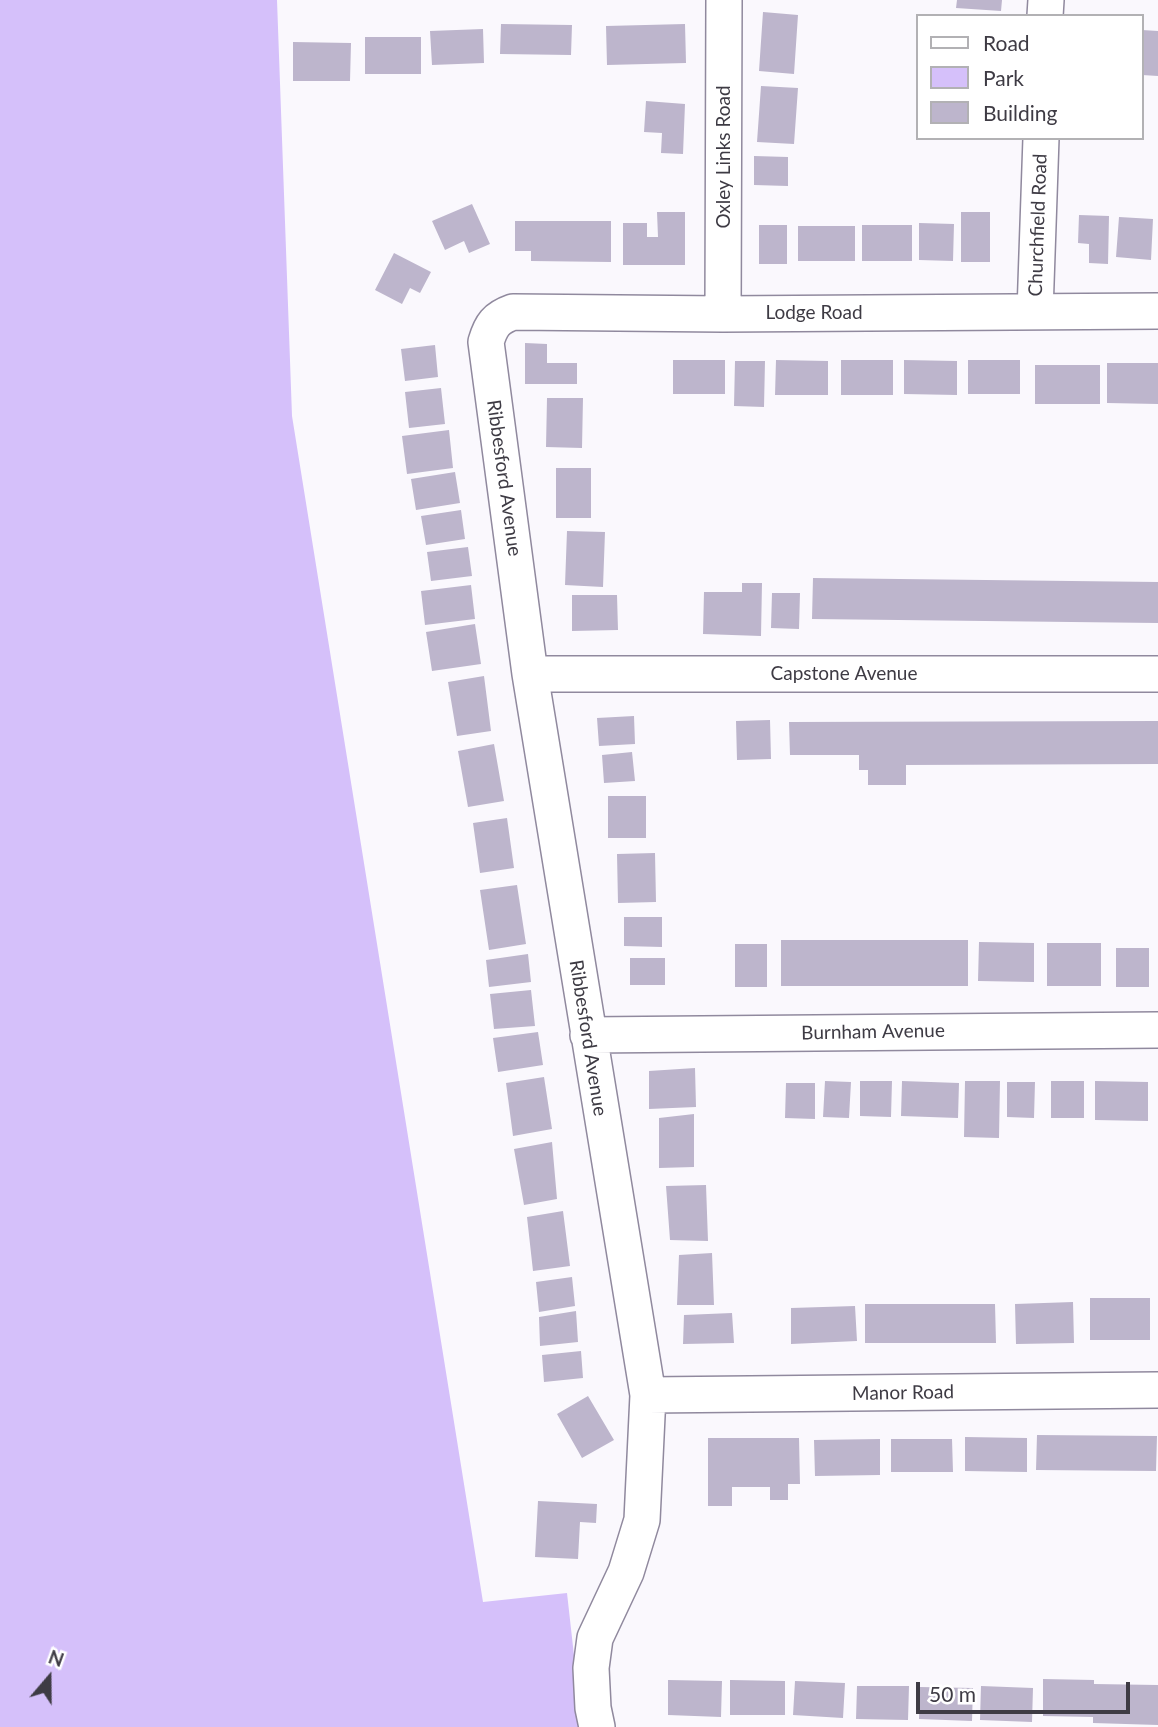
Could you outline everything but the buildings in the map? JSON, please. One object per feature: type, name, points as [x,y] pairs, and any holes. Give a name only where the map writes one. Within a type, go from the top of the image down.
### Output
[{"type":"street","name":"Oxley Links Road","points":[[723,0],[723,314]]},
{"type":"street","name":"Churchfield Road","points":[[1035,312],[1041,140]]},
{"type":"street","name":"Lodge Road","points":[[486,342],[491,326],[499,317],[513,312],[723,314],[1158,311]]},
{"type":"street","name":"Ribbesford Avenue","points":[[486,342],[530,674],[648,1395],[642,1520],[626,1572],[595,1638],[591,1668],[597,1727]]},
{"type":"street","name":"Capstone Avenue","points":[[530,674],[1158,674]]},
{"type":"street","name":"Burnham Avenue","points":[[588,1035],[1158,1030]]},
{"type":"street","name":"Manor Road","points":[[648,1395],[1158,1390]]},
{"type":"green space","points":[[0,0],[277,0],[292,416],[483,1602],[567,1593],[582,1727],[0,1727]]}]
